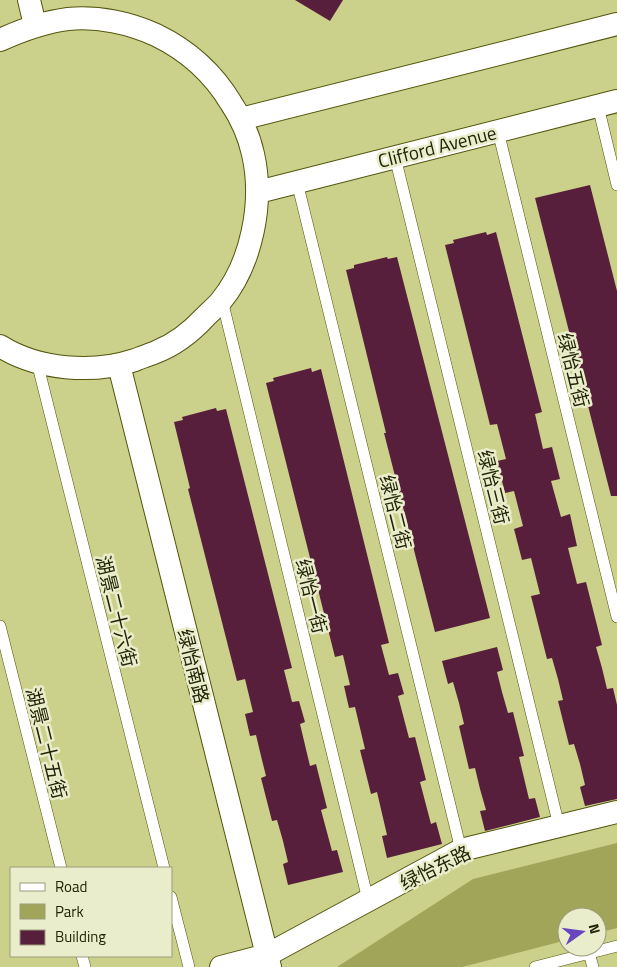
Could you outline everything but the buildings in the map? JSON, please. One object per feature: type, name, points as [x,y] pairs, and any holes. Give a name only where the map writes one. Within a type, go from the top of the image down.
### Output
[{"type":"street","points":[[29,0],[35,25]]},
{"type":"street","points":[[0,40],[35,25],[70,19],[105,20],[139,28],[171,42],[199,63],[223,89],[241,119],[253,154],[258,192],[254,230],[248,249],[242,267],[222,300],[193,330],[158,352],[119,365],[78,368],[37,362],[0,346]]},
{"type":"street","points":[[241,119],[617,24]]},
{"type":"street","name":"Clifford Avenue","points":[[258,192],[607,103]]},
{"type":"street","name":"绿怡南路","points":[[119,365],[268,961]]},
{"type":"street","name":"绿怡东路","points":[[220,967],[268,961],[368,900],[461,850],[617,812]]},
{"type":"lane","points":[[607,103],[617,185]]},
{"type":"lane","name":"绿怡五街","points":[[498,131],[617,617]]},
{"type":"lane","name":"绿怡三街","points":[[395,157],[559,826]]},
{"type":"lane","name":"绿怡二街","points":[[296,182],[461,850]]},
{"type":"lane","name":"绿怡一街","points":[[222,300],[368,900]]},
{"type":"lane","name":"湖景二十六街","points":[[37,362],[164,867]]},
{"type":"lane","name":"湖景二十五街","points":[[0,626],[61,867]]},
{"type":"lane","points":[[172,902],[189,967]]},
{"type":"lane","points":[[535,967],[574,957]]},
{"type":"green space","points":[[617,843],[617,928],[607,930],[607,907],[557,907],[557,943],[462,967],[337,967],[473,879]]}]
